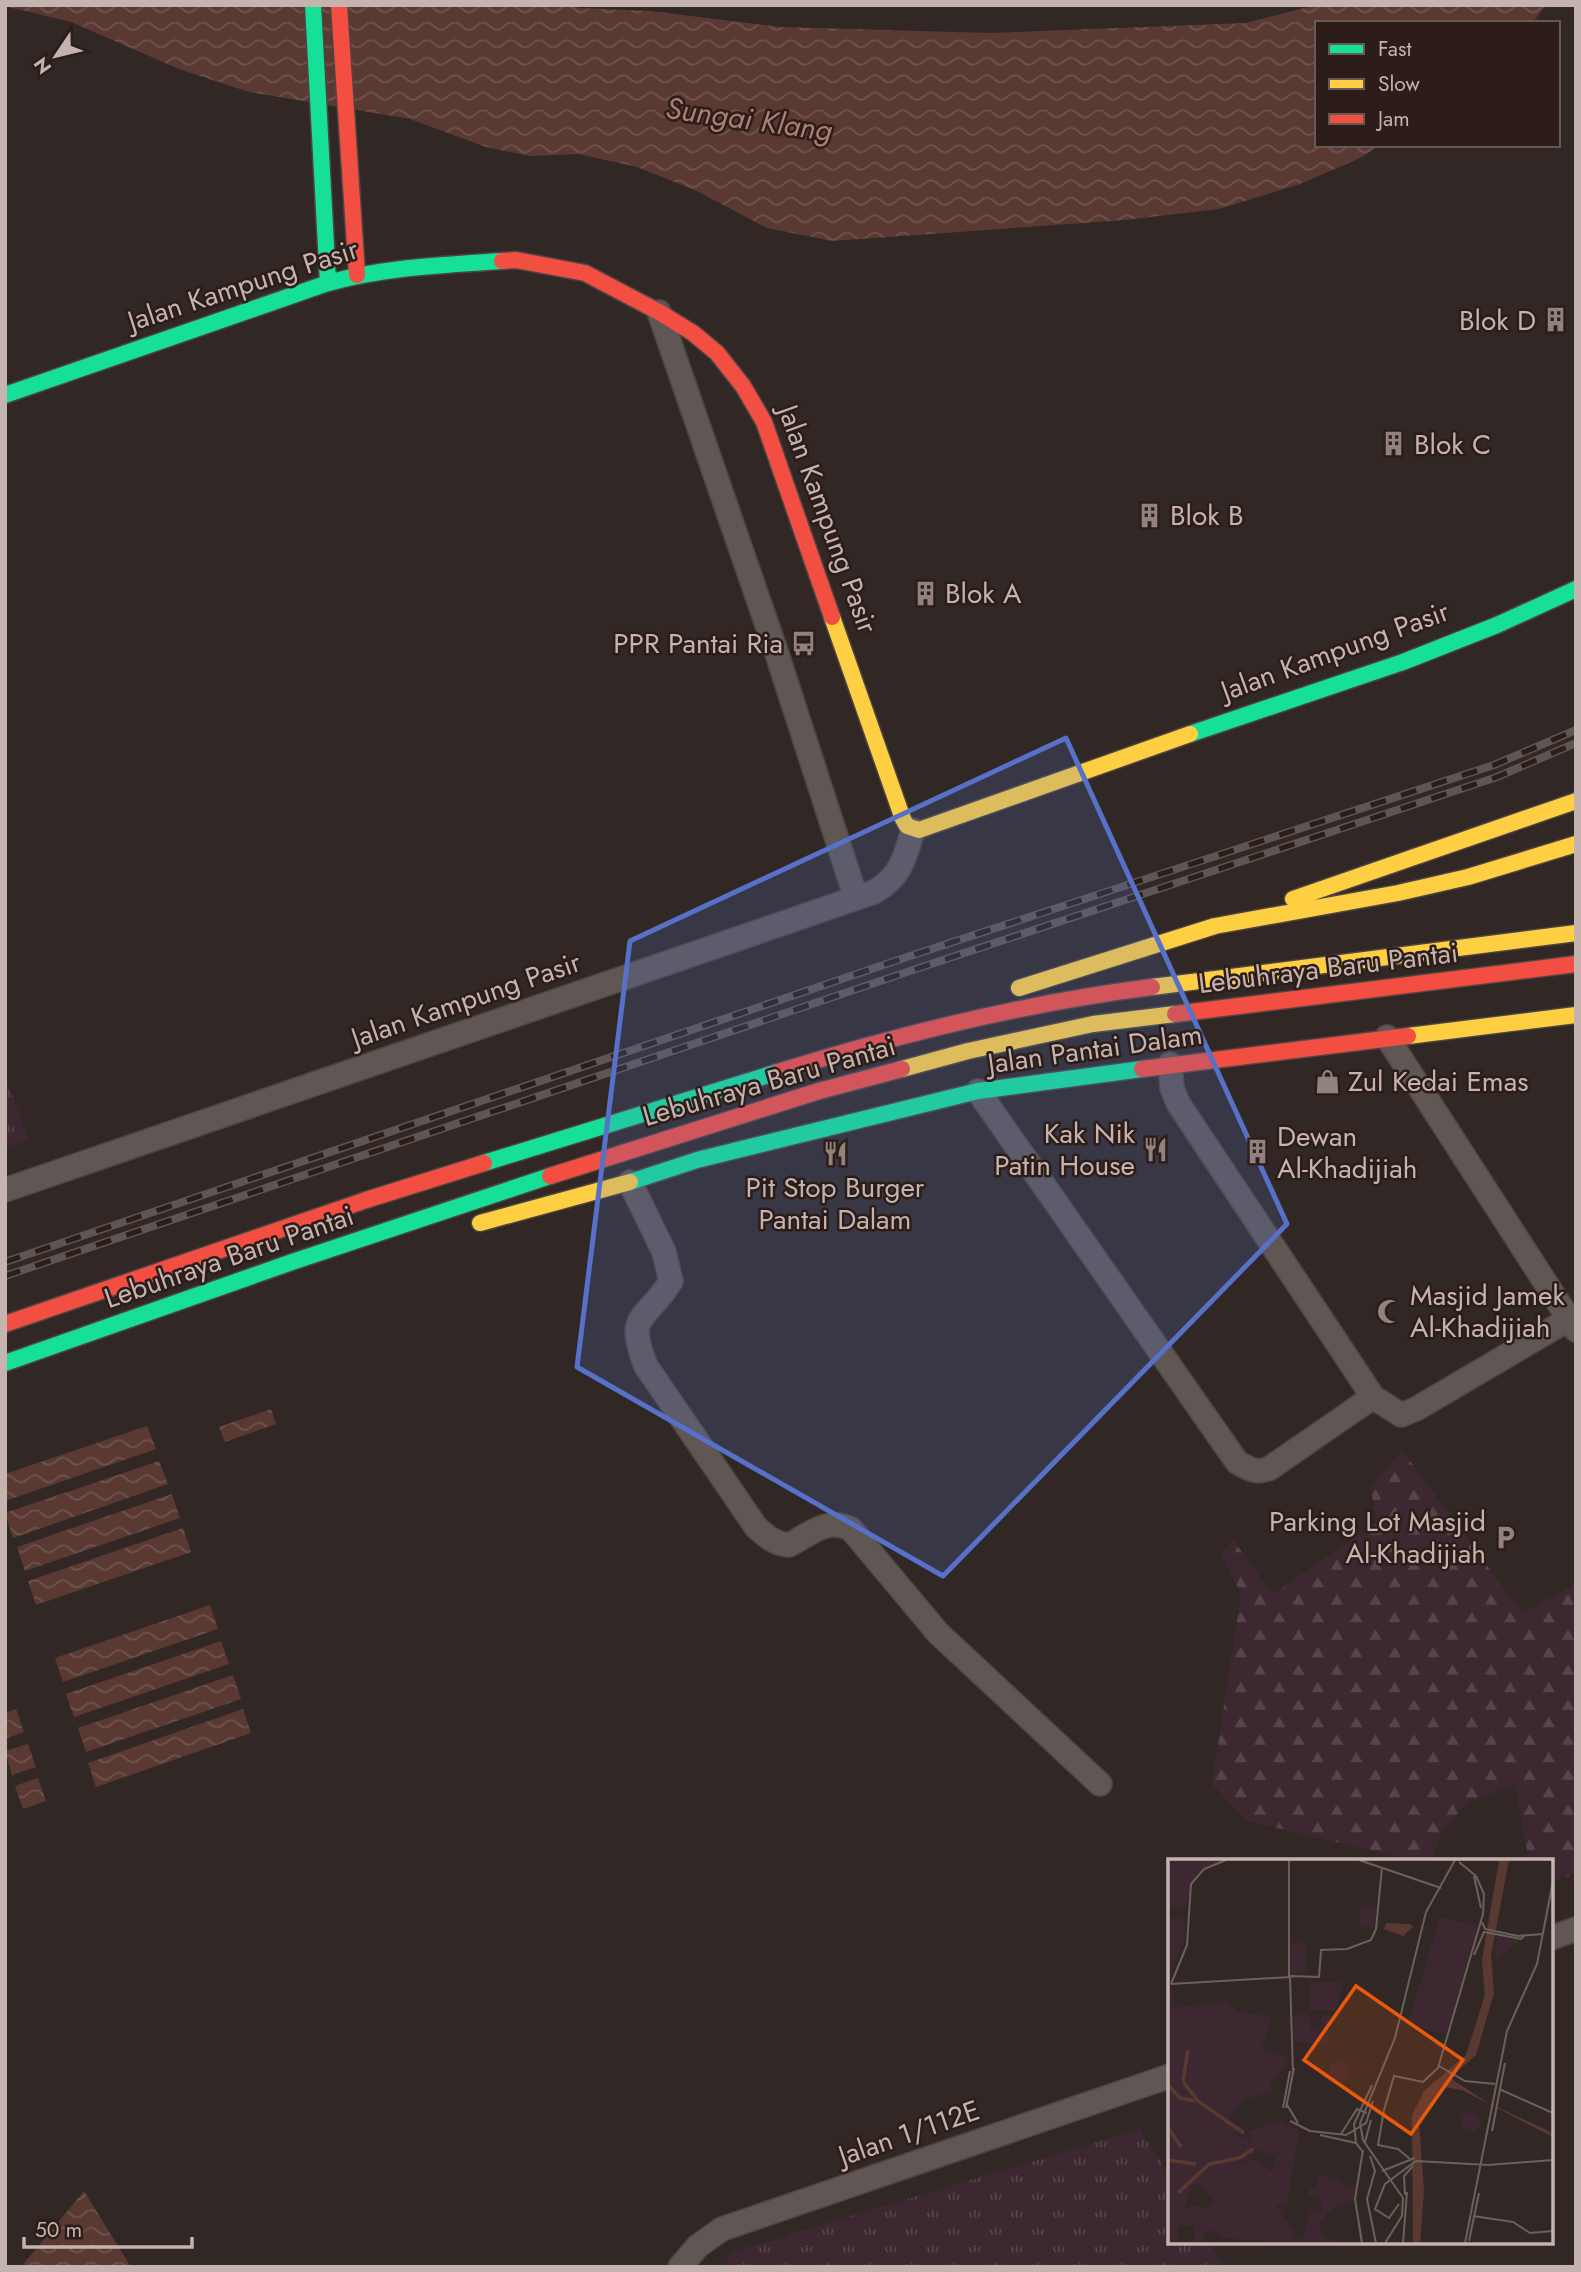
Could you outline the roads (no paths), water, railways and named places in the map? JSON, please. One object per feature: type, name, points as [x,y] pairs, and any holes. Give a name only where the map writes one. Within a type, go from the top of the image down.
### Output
[{"type":"main road","points":[[313,5],[328,283]]},
{"type":"main road","points":[[339,5],[357,275]]},
{"type":"main road","name":"Jalan Kampung Pasir","points":[[5,395],[357,275],[423,266],[516,260],[585,273],[693,333],[717,353],[743,386],[764,422],[903,819],[913,830],[925,829],[1279,703],[1403,662],[1497,625],[1576,589]]},
{"type":"main road","points":[[960,1023],[1022,986],[1214,926],[1576,801]]},
{"type":"main road","points":[[1214,926],[1398,893],[1468,877],[1576,844]]},
{"type":"main road","name":"Lebuhraya Baru Pantai","points":[[5,1324],[380,1196],[819,1059],[960,1023],[1079,996],[1576,933]]},
{"type":"main road","name":"Lebuhraya Baru Pantai","points":[[5,1363],[292,1262],[610,1156],[819,1091],[968,1051],[1093,1024],[1576,964]]},
{"type":"main road","name":"Jalan Pantai Dalam","points":[[469,1226],[549,1206],[735,1150],[978,1091],[1576,1015]]},
{"type":"main road","points":[[292,1262],[395,1244]]},
{"type":"street","points":[[659,312],[772,638],[856,898]]},
{"type":"street","name":"Jalan Kampung Pasir","points":[[5,1190],[874,892],[896,876],[904,863],[913,830]]},
{"type":"street","points":[[1170,1065],[1172,1088],[1178,1103],[1373,1397],[1401,1415],[1572,1324],[1387,1037]]},
{"type":"street","points":[[978,1091],[1237,1462],[1261,1472],[1270,1468],[1373,1397]]},
{"type":"street","points":[[630,1182],[664,1252],[671,1280],[664,1292],[640,1318],[636,1331],[637,1344],[646,1366],[756,1528],[776,1543],[789,1545],[831,1523],[850,1529],[938,1633],[1100,1784]]},
{"type":"street","points":[[1553,1937],[1576,1929]]},
{"type":"street","name":"Jalan 1/112E","points":[[680,2267],[698,2246],[722,2229],[1168,2077]]},
{"type":"water","name":"Sungai Klang","points":[[571,5],[579,8],[650,11],[780,27],[990,33],[1246,23],[1316,5],[1546,5],[1534,21],[1315,21],[1315,147],[1377,147],[1360,158],[1300,184],[1219,209],[1125,220],[832,241],[767,228],[697,191],[637,167],[578,154],[530,156],[486,147],[410,119],[249,92],[179,69],[71,22],[5,6]]},
{"type":"water","points":[[271,1409],[276,1424],[225,1442],[219,1427]]},
{"type":"water","points":[[147,1426],[156,1449],[5,1501],[5,1474]]},
{"type":"water","points":[[159,1461],[168,1484],[13,1538],[5,1513]]},
{"type":"water","points":[[172,1494],[180,1518],[25,1571],[17,1547]]},
{"type":"water","points":[[183,1528],[191,1552],[36,1605],[28,1581]]},
{"type":"water","points":[[210,1605],[218,1629],[63,1682],[55,1658]]},
{"type":"water","points":[[221,1641],[229,1664],[74,1717],[66,1694]]},
{"type":"water","points":[[233,1675],[241,1699],[86,1752],[78,1728]]},
{"type":"water","points":[[16,1709],[24,1732],[5,1739],[5,1713]]},
{"type":"water","points":[[243,1709],[251,1733],[96,1787],[88,1763]]},
{"type":"water","points":[[28,1744],[36,1767],[12,1775],[5,1751]]},
{"type":"water","points":[[38,1778],[46,1801],[23,1809],[15,1786]]},
{"type":"water","points":[[84,2191],[131,2267],[21,2267]]},
{"type":"railway","points":[[5,1262],[907,957],[1494,765],[1576,730]]},
{"type":"railway","points":[[5,1276],[916,969],[1497,777],[1576,743]]},
{"type":"place","name":"Blok D","points":[[1556,320]]},
{"type":"place","name":"Blok C","points":[[1394,444]]},
{"type":"place","name":"Blok B","points":[[1150,515]]},
{"type":"place","name":"Blok A","points":[[925,593]]},
{"type":"place","name":"PPR Pantai Ria","points":[[803,643]]},
{"type":"place","name":"Zul Kedai Emas","points":[[1328,1081]]},
{"type":"place","name":"Kak Nik Patin House","points":[[1155,1149]]},
{"type":"place","name":"Dewan Al-Khadijiah","points":[[1257,1152]]},
{"type":"place","name":"Pit Stop Burger Pantai Dalam","points":[[835,1153]]},
{"type":"place","name":"Masjid Jamek Al-Khadijiah","points":[[1390,1311]]},
{"type":"place","name":"Parking Lot Masjid Al-Khadijiah","points":[[1506,1537]]}]
